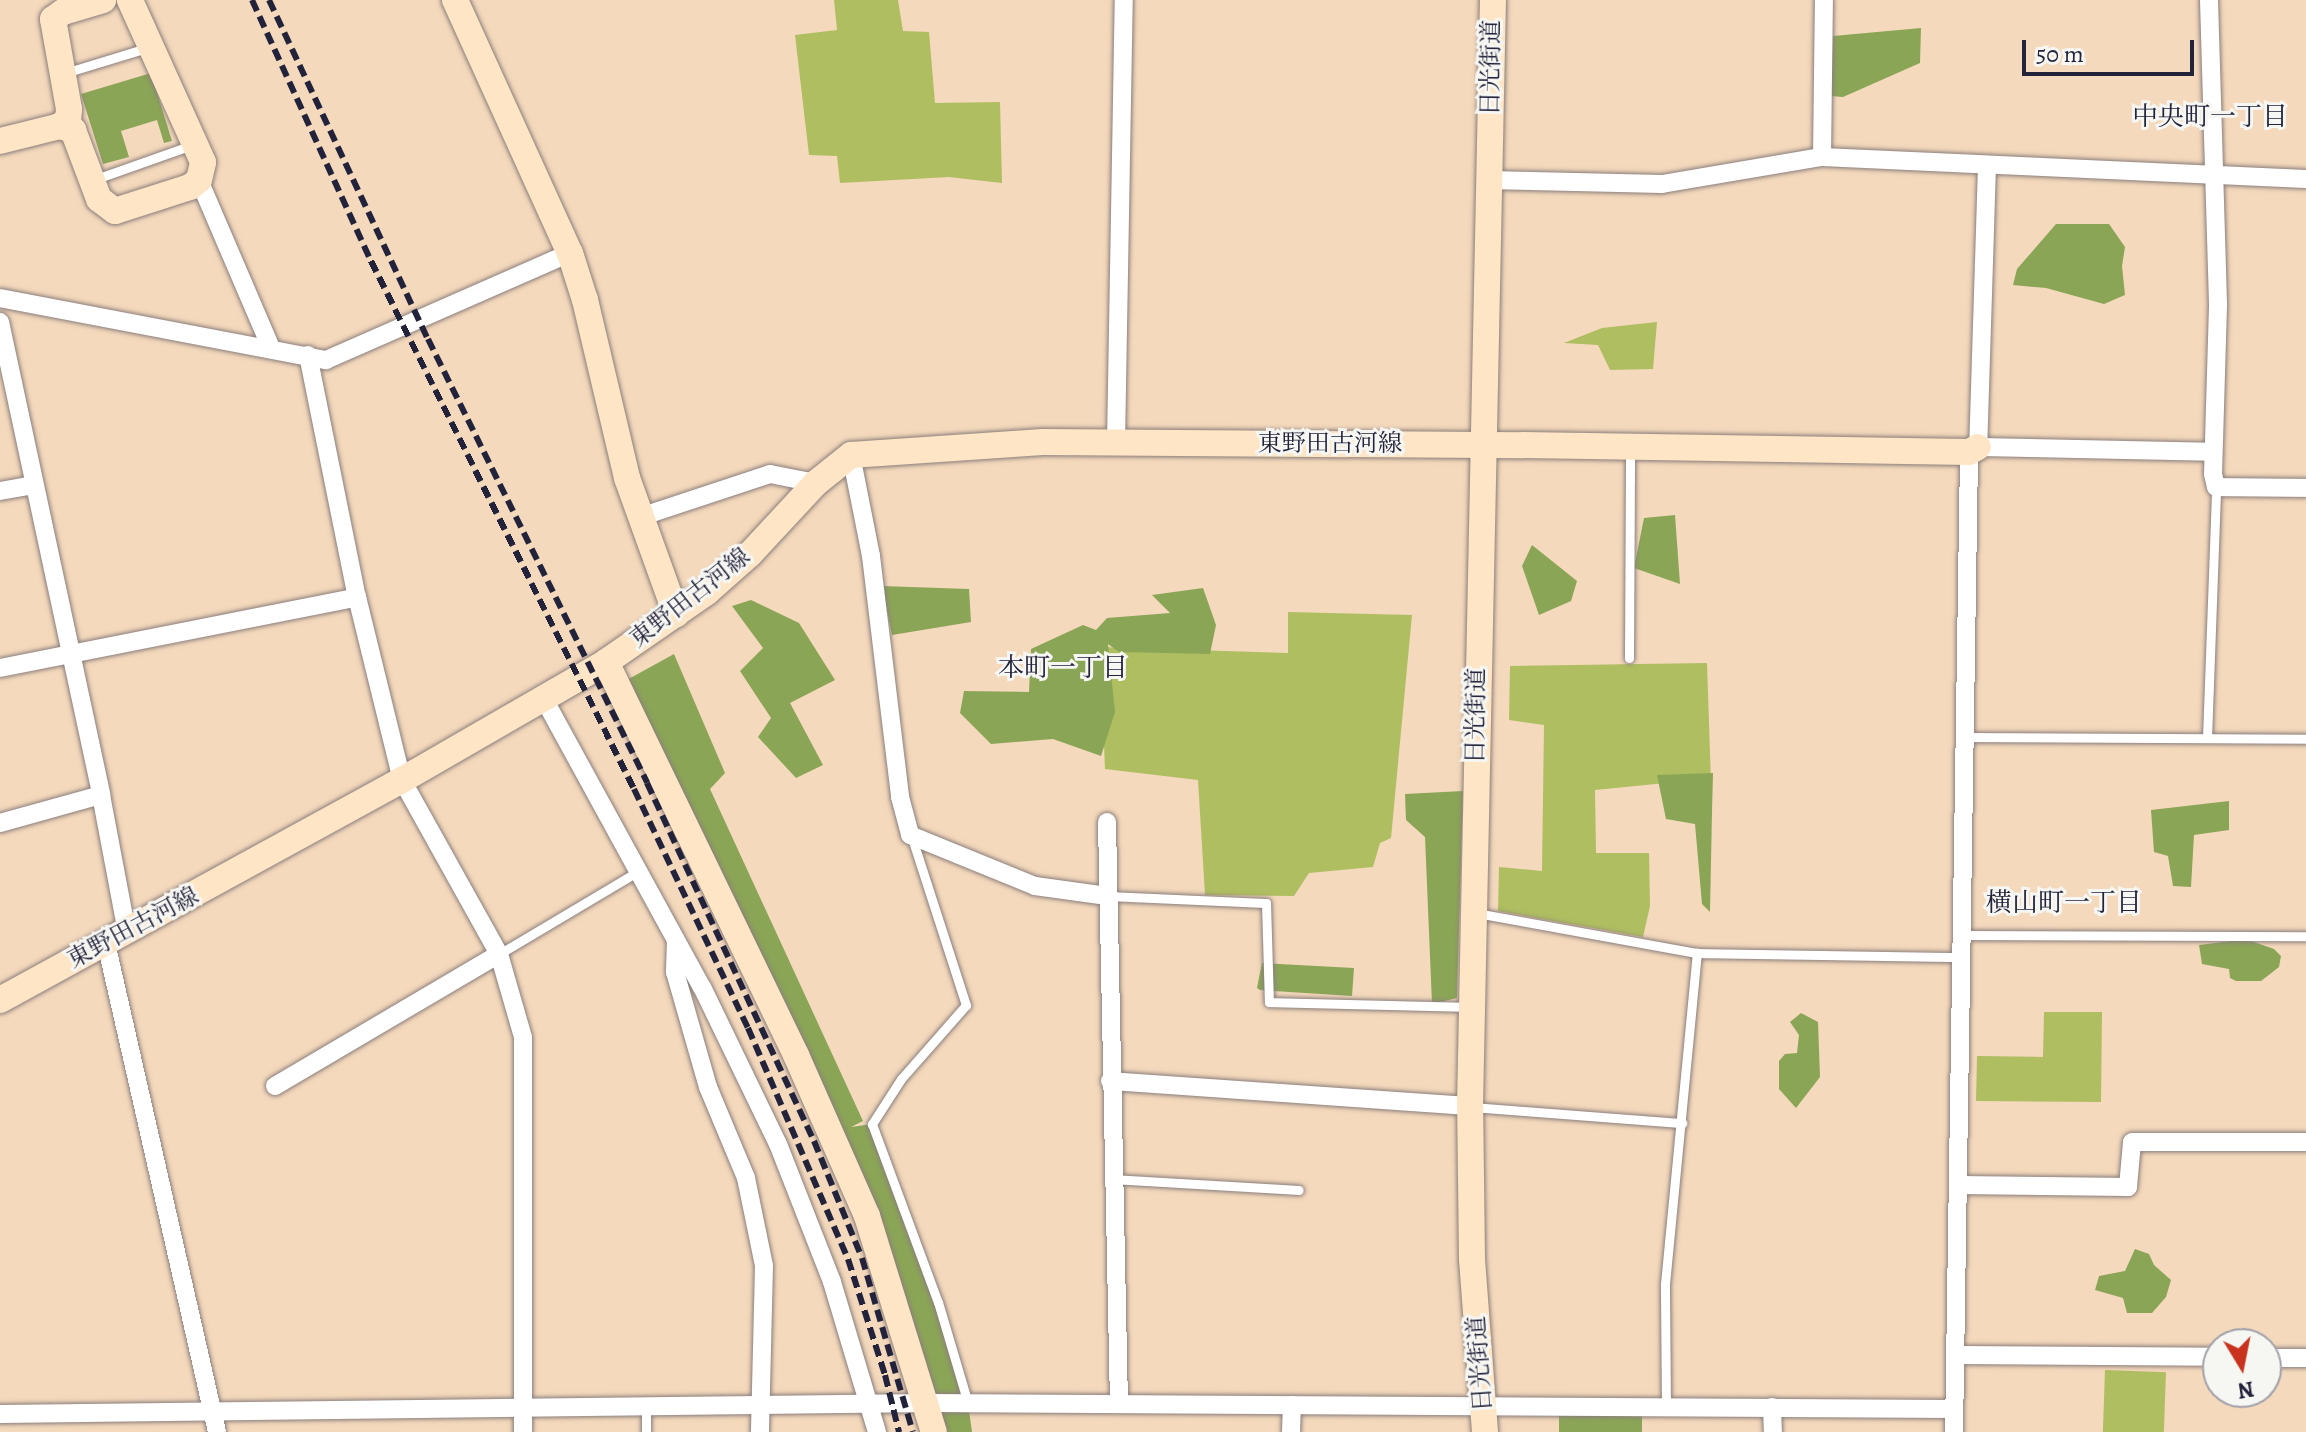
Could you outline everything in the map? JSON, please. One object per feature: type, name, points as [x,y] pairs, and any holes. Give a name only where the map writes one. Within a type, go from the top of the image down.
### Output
[{"type":"main road","points":[[0,141],[60,126],[68,119],[69,109],[50,9],[63,12],[103,0]]},
{"type":"main road","points":[[60,126],[73,130],[103,206],[115,211],[190,187],[199,180],[204,168],[195,144],[130,0]]},
{"type":"main road","points":[[455,0],[570,253],[585,300],[627,478],[676,614]]},
{"type":"main road","name":"日光街道","points":[[1483,1419],[1472,1259],[1470,1106],[1493,0]]},
{"type":"main road","name":"東野田古河線","points":[[0,1000],[402,780],[606,662],[676,614],[750,554],[816,483],[851,455],[1043,442],[1974,450]]},
{"type":"main road","points":[[606,662],[796,1055],[867,1216],[928,1403],[934,1432]]},
{"type":"street","points":[[1116,443],[1124,0]]},
{"type":"street","points":[[1822,157],[1824,0]]},
{"type":"street","points":[[2209,0],[2218,306],[2213,452],[2216,487],[2306,488]]},
{"type":"street","points":[[1488,180],[1662,184],[1822,157],[2306,179]]},
{"type":"street","points":[[1954,1432],[1965,737],[1987,166]]},
{"type":"street","points":[[199,180],[270,346]]},
{"type":"street","points":[[0,298],[270,346],[326,360],[570,253]]},
{"type":"street","points":[[0,322],[101,795],[116,938],[217,1432]]},
{"type":"street","points":[[308,355],[357,597],[402,780],[499,954],[523,1037],[523,1432]]},
{"type":"street","points":[[1974,450],[2213,452]]},
{"type":"street","points":[[851,455],[871,556],[900,797],[910,835],[1035,886],[1107,896]]},
{"type":"street","points":[[640,517],[770,474],[816,483]]},
{"type":"street","points":[[0,491],[34,485]]},
{"type":"street","points":[[0,668],[357,597]]},
{"type":"street","points":[[544,699],[676,939],[778,1144],[832,1282],[877,1432]]},
{"type":"street","points":[[0,823],[101,795]]},
{"type":"street","points":[[1107,822],[1119,1404]]},
{"type":"street","points":[[676,939],[675,972],[708,1087],[746,1178],[764,1266],[760,1432]]},
{"type":"street","points":[[275,1086],[499,954]]},
{"type":"street","points":[[1110,1081],[1470,1106]]},
{"type":"street","points":[[1958,1185],[2128,1187],[2132,1142],[2306,1142]]},
{"type":"street","points":[[1956,1355],[2202,1357]]},
{"type":"street","points":[[2282,1358],[2306,1358]]},
{"type":"street","points":[[0,1414],[968,1403],[1292,1405],[1483,1419],[1666,1407],[1954,1409]]},
{"type":"street","points":[[1291,1432],[1292,1405]]},
{"type":"street","points":[[1772,1407],[1773,1432]]},
{"type":"lane","points":[[62,74],[152,47]]},
{"type":"lane","points":[[91,180],[195,144]]},
{"type":"lane","points":[[1629,658],[1630,447]]},
{"type":"lane","points":[[2207,738],[2216,487]]},
{"type":"lane","points":[[1965,737],[2306,739]]},
{"type":"lane","points":[[910,835],[966,1005],[910,1068],[872,1124],[938,1302],[968,1403]]},
{"type":"lane","points":[[499,954],[639,871]]},
{"type":"lane","points":[[1107,896],[1266,903],[1269,1002],[1471,1007]]},
{"type":"lane","points":[[1472,912],[1697,953],[1962,957]]},
{"type":"lane","points":[[1963,935],[2306,936]]},
{"type":"lane","points":[[1666,1407],[1665,1284],[1697,953]]},
{"type":"lane","points":[[1470,1106],[1682,1123]]},
{"type":"lane","points":[[1112,1179],[1299,1190]]},
{"type":"lane","points":[[646,1407],[646,1432]]},
{"type":"green space","points":[[834,0],[898,0],[903,31],[929,32],[935,103],[1000,102],[1002,183],[949,177],[840,183],[837,156],[809,155],[795,35],[837,30]]},
{"type":"green space","points":[[1921,28],[1920,63],[1843,97],[1830,96],[1833,36]]},
{"type":"green space","points":[[151,73],[172,141],[164,143],[157,120],[121,131],[129,157],[103,164],[81,94]]},
{"type":"green space","points":[[2056,224],[2109,224],[2125,247],[2122,266],[2125,295],[2104,304],[2046,288],[2013,285],[2017,269]]},
{"type":"green space","points":[[1657,322],[1653,369],[1610,370],[1598,345],[1564,343],[1602,328]]},
{"type":"green space","points":[[1675,515],[1680,584],[1634,568],[1644,518]]},
{"type":"green space","points":[[1532,545],[1577,581],[1571,601],[1539,615],[1522,566]]},
{"type":"green space","points":[[882,586],[969,589],[971,622],[892,635]]},
{"type":"green space","points":[[1203,588],[1216,625],[1210,654],[1119,652],[1108,644],[1115,712],[1101,756],[1053,739],[991,744],[960,713],[964,691],[1029,692],[1031,649],[1083,625],[1096,630],[1107,618],[1170,613],[1152,595]]},
{"type":"green space","points":[[751,600],[799,623],[835,680],[790,703],[823,765],[796,778],[758,737],[771,718],[740,671],[763,648],[732,606]]},
{"type":"green space","points":[[1288,612],[1412,615],[1391,838],[1380,843],[1373,867],[1309,873],[1294,896],[1205,895],[1198,780],[1105,769],[1100,647],[1288,653]]},
{"type":"green space","points":[[674,654],[725,773],[710,789],[863,1121],[851,1127],[872,1124],[968,1403],[972,1432],[934,1432],[867,1216],[625,681]]},
{"type":"green space","points":[[1707,663],[1712,812],[1666,783],[1595,790],[1596,853],[1649,853],[1650,906],[1643,937],[1498,911],[1499,867],[1542,871],[1544,725],[1509,720],[1510,666]]},
{"type":"green space","points":[[1713,773],[1710,912],[1702,904],[1695,824],[1666,819],[1657,775]]},
{"type":"green space","points":[[1463,791],[1457,998],[1432,1004],[1425,837],[1406,820],[1405,794]]},
{"type":"green space","points":[[2229,801],[2229,830],[2194,835],[2191,887],[2173,886],[2168,856],[2154,852],[2151,810]]},
{"type":"green space","points":[[2251,941],[2274,949],[2281,956],[2279,967],[2261,981],[2236,981],[2230,978],[2229,969],[2202,964],[2199,945]]},
{"type":"green space","points":[[1262,963],[1354,968],[1352,996],[1260,990],[1257,988]]},
{"type":"green space","points":[[2044,1012],[2102,1012],[2101,1102],[1976,1101],[1977,1056],[2043,1057]]},
{"type":"green space","points":[[1801,1013],[1818,1022],[1820,1077],[1796,1108],[1779,1089],[1779,1061],[1785,1054],[1797,1053],[1799,1035],[1790,1022]]},
{"type":"green space","points":[[2135,1249],[2149,1254],[2154,1265],[2171,1280],[2166,1297],[2152,1313],[2127,1313],[2123,1298],[2095,1290],[2099,1276],[2125,1271]]},
{"type":"green space","points":[[2105,1370],[2166,1372],[2164,1432],[2103,1432]]},
{"type":"green space","points":[[1559,1416],[1642,1416],[1642,1432],[1559,1432]]},
{"type":"railway","points":[[252,0],[371,261],[634,789],[748,1028],[848,1259],[885,1375],[899,1432]]},
{"type":"railway","points":[[269,0],[428,339],[647,783],[814,1141],[862,1258],[913,1432]]},
{"type":"district","name":"中央町一丁目","points":[[2210,117]]},
{"type":"district","name":"本町一丁目","points":[[1063,668]]},
{"type":"district","name":"横山町一丁目","points":[[2064,903]]}]
